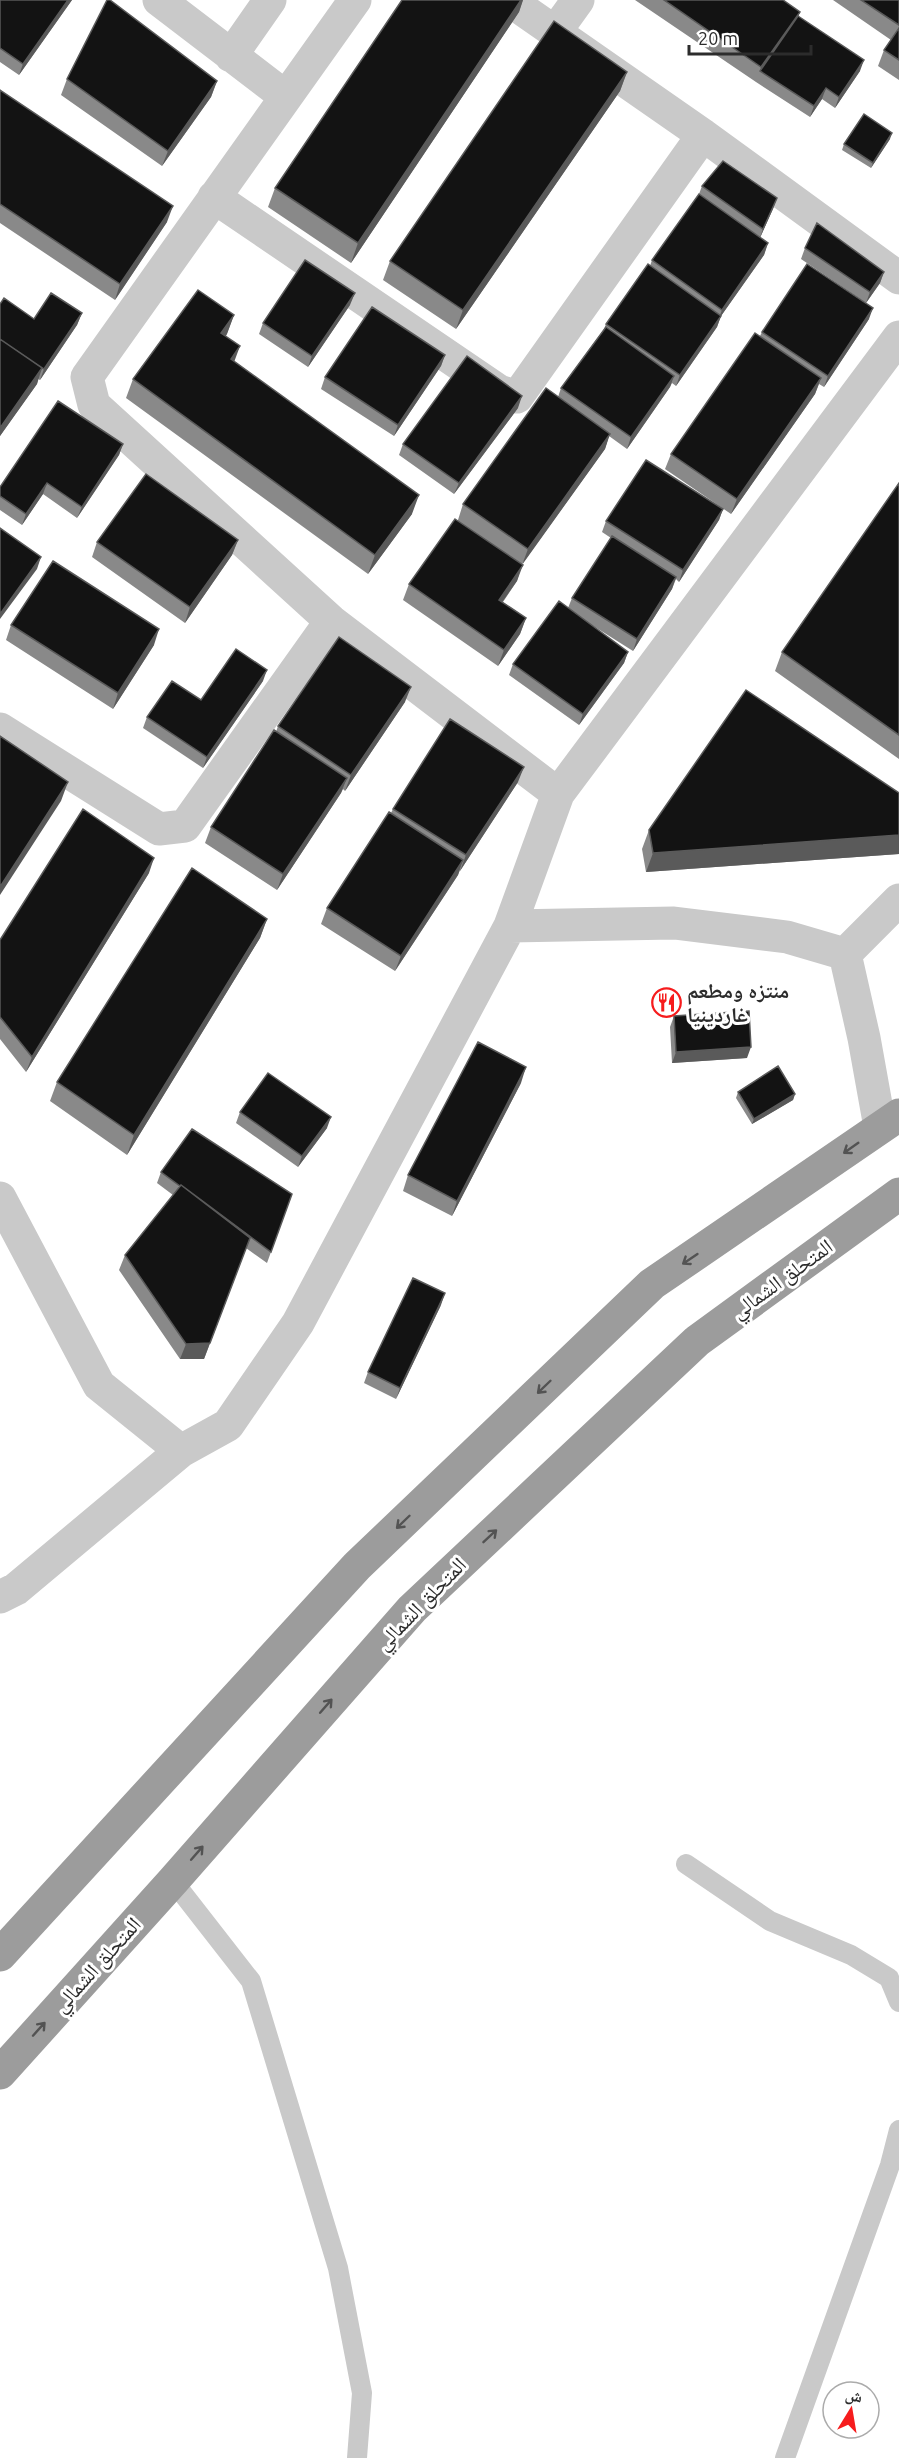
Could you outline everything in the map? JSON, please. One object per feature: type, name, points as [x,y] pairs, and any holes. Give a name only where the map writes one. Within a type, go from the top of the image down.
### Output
[{"type":"highway","points":[[0,1955],[357,1566],[652,1284],[890,1121]]},
{"type":"highway","name":"المتحلق الشمالي","points":[[0,2073],[173,1881],[412,1609],[698,1341],[899,1194]]},
{"type":"street","points":[[159,0],[286,97]]},
{"type":"street","points":[[231,56],[270,0]]},
{"type":"street","points":[[355,0],[87,377],[94,405],[331,621],[558,794]]},
{"type":"street","points":[[509,0],[703,135],[899,278]]},
{"type":"street","points":[[555,33],[578,0]]},
{"type":"street","points":[[214,197],[499,392],[517,397],[703,135]]},
{"type":"street","points":[[0,1597],[16,1589],[181,1452],[228,1425],[298,1323],[510,926],[558,794],[899,337]]},
{"type":"street","points":[[0,729],[159,829],[184,826],[331,621]]},
{"type":"street","points":[[845,954],[899,900]]},
{"type":"street","points":[[510,926],[674,923],[787,937],[845,954]]},
{"type":"street","points":[[845,954],[864,1038],[890,1121]]},
{"type":"street","points":[[0,1198],[99,1385],[181,1452]]},
{"type":"lane","points":[[686,1864],[770,1921],[851,1955],[889,1977],[899,2002]]},
{"type":"lane","points":[[173,1881],[252,1981],[338,2268],[362,2393],[357,2458]]},
{"type":"lane","points":[[785,2458],[890,2165],[899,2130]]},
{"type":"building","points":[[0,0],[68,0],[23,64],[0,48]]},
{"type":"building","points":[[107,0],[217,81],[168,151],[67,79]]},
{"type":"building","points":[[402,0],[521,0],[358,243],[275,188]]},
{"type":"building","points":[[664,0],[783,0],[800,12],[761,67]]},
{"type":"building","points":[[861,0],[899,0],[899,25]]},
{"type":"building","points":[[798,16],[864,60],[839,97],[826,88],[814,106],[760,71]]},
{"type":"building","points":[[554,21],[627,72],[463,310],[390,261]]},
{"type":"building","points":[[899,28],[899,60],[884,50]]},
{"type":"building","points":[[0,90],[173,206],[120,284],[0,204]]},
{"type":"building","points":[[864,114],[892,133],[873,163],[844,144]]},
{"type":"building","points":[[723,161],[777,198],[763,229],[702,186]]},
{"type":"building","points":[[699,194],[768,243],[722,310],[652,260]]},
{"type":"building","points":[[817,223],[884,272],[870,292],[805,248]]},
{"type":"building","points":[[305,260],[355,293],[312,356],[263,323]]},
{"type":"building","points":[[648,264],[721,316],[680,375],[606,324]]},
{"type":"building","points":[[807,264],[873,308],[828,376],[762,332]]},
{"type":"building","points":[[198,290],[234,315],[221,333],[240,346],[231,359],[419,495],[375,555],[133,379]]},
{"type":"building","points":[[51,293],[82,313],[44,369],[0,339],[0,304],[4,298],[34,319]]},
{"type":"building","points":[[372,307],[445,355],[398,425],[325,377]]},
{"type":"building","points":[[606,327],[674,376],[631,437],[561,388]]},
{"type":"building","points":[[755,333],[821,378],[737,499],[671,454]]},
{"type":"building","points":[[0,339],[42,368],[0,428]]},
{"type":"building","points":[[467,356],[522,396],[459,483],[403,444]]},
{"type":"building","points":[[546,388],[610,434],[528,549],[463,504]]},
{"type":"building","points":[[58,401],[123,444],[82,507],[47,483],[26,514],[0,496],[0,487]]},
{"type":"building","points":[[646,460],[723,509],[683,570],[606,521]]},
{"type":"building","points":[[146,474],[238,540],[190,607],[97,542]]},
{"type":"building","points":[[899,483],[899,735],[782,652]]},
{"type":"building","points":[[455,519],[523,565],[499,600],[526,618],[504,650],[409,584]]},
{"type":"building","points":[[0,528],[41,557],[0,614]]},
{"type":"building","points":[[612,536],[676,577],[637,639],[572,598]]},
{"type":"building","points":[[53,561],[159,629],[118,693],[11,625]]},
{"type":"building","points":[[559,601],[628,652],[583,714],[513,664]]},
{"type":"building","points":[[339,637],[411,687],[351,775],[278,726]]},
{"type":"building","points":[[236,649],[267,670],[207,757],[147,717],[172,681],[201,700]]},
{"type":"building","points":[[746,690],[899,793],[899,835],[653,853],[649,830]]},
{"type":"building","points":[[450,719],[524,767],[466,855],[393,809]]},
{"type":"building","points":[[274,730],[347,778],[283,874],[211,827]]},
{"type":"building","points":[[0,736],[68,782],[0,887]]},
{"type":"building","points":[[83,809],[154,858],[32,1057],[0,1017],[0,940]]},
{"type":"building","points":[[389,812],[463,860],[401,956],[327,908]]},
{"type":"building","points":[[192,868],[267,919],[134,1135],[57,1082]]},
{"type":"building","points":[[749,1011],[751,1047],[676,1052],[674,1016]]},
{"type":"building","points":[[478,1042],[526,1067],[457,1201],[408,1175]]},
{"type":"building","points":[[778,1066],[795,1094],[754,1119],[738,1092]]},
{"type":"building","points":[[268,1073],[331,1117],[302,1156],[240,1112]]},
{"type":"building","points":[[192,1129],[292,1194],[271,1252],[161,1172]]},
{"type":"building","points":[[181,1185],[250,1238],[210,1343],[186,1344],[125,1255]]},
{"type":"building","points":[[413,1278],[445,1293],[400,1388],[368,1372]]},
{"type":"place","name":"منتزه ومطعم غاردينيا","points":[[666,1003]]}]
